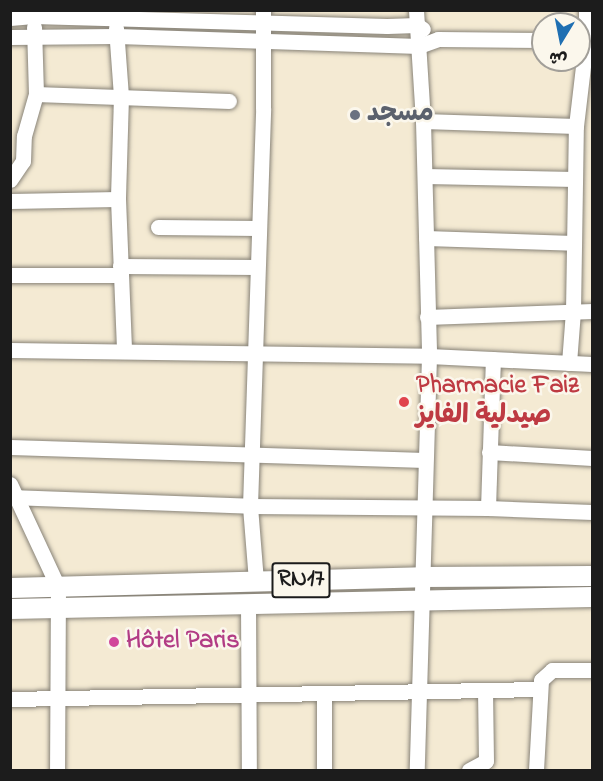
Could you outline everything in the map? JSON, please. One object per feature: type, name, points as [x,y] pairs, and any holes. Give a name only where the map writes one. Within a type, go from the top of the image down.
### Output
[{"type":"main road","name":"RN17","points":[[10,588],[422,577],[592,576]]},
{"type":"main road","name":"RN17","points":[[10,609],[248,602],[592,597]]},
{"type":"street","points":[[10,180],[23,161],[24,136],[36,94],[33,13]]},
{"type":"street","points":[[10,18],[33,13],[116,19],[168,15],[417,18],[438,39]]},
{"type":"street","points":[[168,15],[168,39]]},
{"type":"street","points":[[256,581],[250,506],[263,17]]},
{"type":"street","points":[[417,18],[423,121],[429,356],[417,771]]},
{"type":"street","points":[[116,19],[121,96],[118,200],[124,351]]},
{"type":"street","points":[[10,37],[117,36],[419,46],[438,39],[531,40]]},
{"type":"street","points":[[569,363],[573,311],[576,126],[582,72]]},
{"type":"street","points":[[36,94],[229,101]]},
{"type":"street","points":[[423,121],[576,126]]},
{"type":"street","points":[[424,176],[574,179]]},
{"type":"street","points":[[10,201],[118,200]]},
{"type":"street","points":[[158,227],[258,228]]},
{"type":"street","points":[[426,238],[573,243]]},
{"type":"street","points":[[10,275],[257,267]]},
{"type":"street","points":[[428,317],[592,311]]},
{"type":"street","points":[[10,350],[429,356],[592,364]]},
{"type":"street","points":[[488,508],[493,359]]},
{"type":"street","points":[[10,447],[425,460]]},
{"type":"street","points":[[489,452],[592,458]]},
{"type":"street","points":[[57,771],[58,587],[13,492],[250,506],[488,508],[592,512]]},
{"type":"street","points":[[248,602],[249,771]]},
{"type":"street","points":[[536,771],[541,680],[552,670],[592,670]]},
{"type":"street","points":[[10,699],[539,689]]},
{"type":"street","points":[[469,771],[486,761],[485,690]]},
{"type":"street","points":[[324,693],[324,771]]},
{"type":"place","name":"مسجد","points":[[355,115]]},
{"type":"place","name":"Pharmacie Faiz صيدلية الفايز","points":[[404,402]]},
{"type":"place","name":"Hôtel Paris","points":[[114,642]]}]
